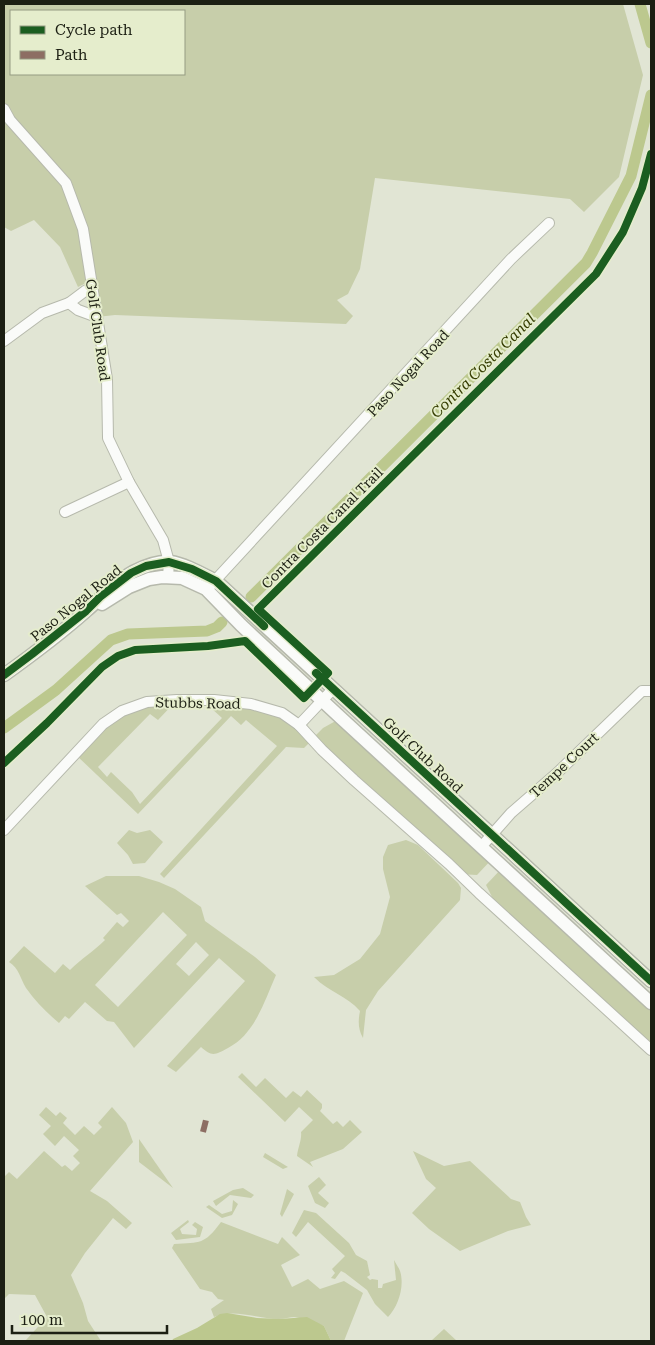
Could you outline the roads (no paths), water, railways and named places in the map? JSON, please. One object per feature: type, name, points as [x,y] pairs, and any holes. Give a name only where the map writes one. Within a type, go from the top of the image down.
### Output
[{"type":"street","name":"Golf Club Road","points":[[4,110],[10,120],[66,183],[83,229],[107,379],[108,438],[129,482],[163,540],[169,562],[168,577]]},
{"type":"street","name":"Paso Nogal Road","points":[[211,585],[511,260],[549,223]]},
{"type":"street","points":[[4,340],[42,313],[69,303],[85,291],[93,288]]},
{"type":"street","points":[[69,303],[78,310],[97,317]]},
{"type":"street","points":[[65,512],[129,482]]},
{"type":"street","name":"Golf Club Road","points":[[169,562],[192,569],[333,689],[651,981]]},
{"type":"street","name":"Paso Nogal Road","points":[[4,675],[131,573],[146,566],[169,562]]},
{"type":"street","name":"Paso Nogal Road","points":[[86,611],[106,602],[129,587],[149,579],[182,578],[211,585],[241,626]]},
{"type":"street","name":"Golf Club Road","points":[[241,626],[651,1003]]},
{"type":"street","points":[[300,725],[333,689]]},
{"type":"street","name":"Tempe Court","points":[[481,847],[511,813],[557,773],[642,691],[651,691]]},
{"type":"street","name":"Stubbs Road","points":[[4,830],[103,724],[122,711],[146,702],[214,700],[251,704],[282,713],[300,725],[348,775],[449,864],[651,1050]]},
{"type":"waterway","name":"Contra Costa Canal","points":[[640,4],[651,43]]},
{"type":"waterway","name":"Contra Costa Canal","points":[[251,597],[586,263],[631,176],[651,95]]},
{"type":"waterway","name":"Contra Costa Canal","points":[[4,728],[56,690],[111,640],[128,634],[207,631],[217,627],[222,622]]}]
